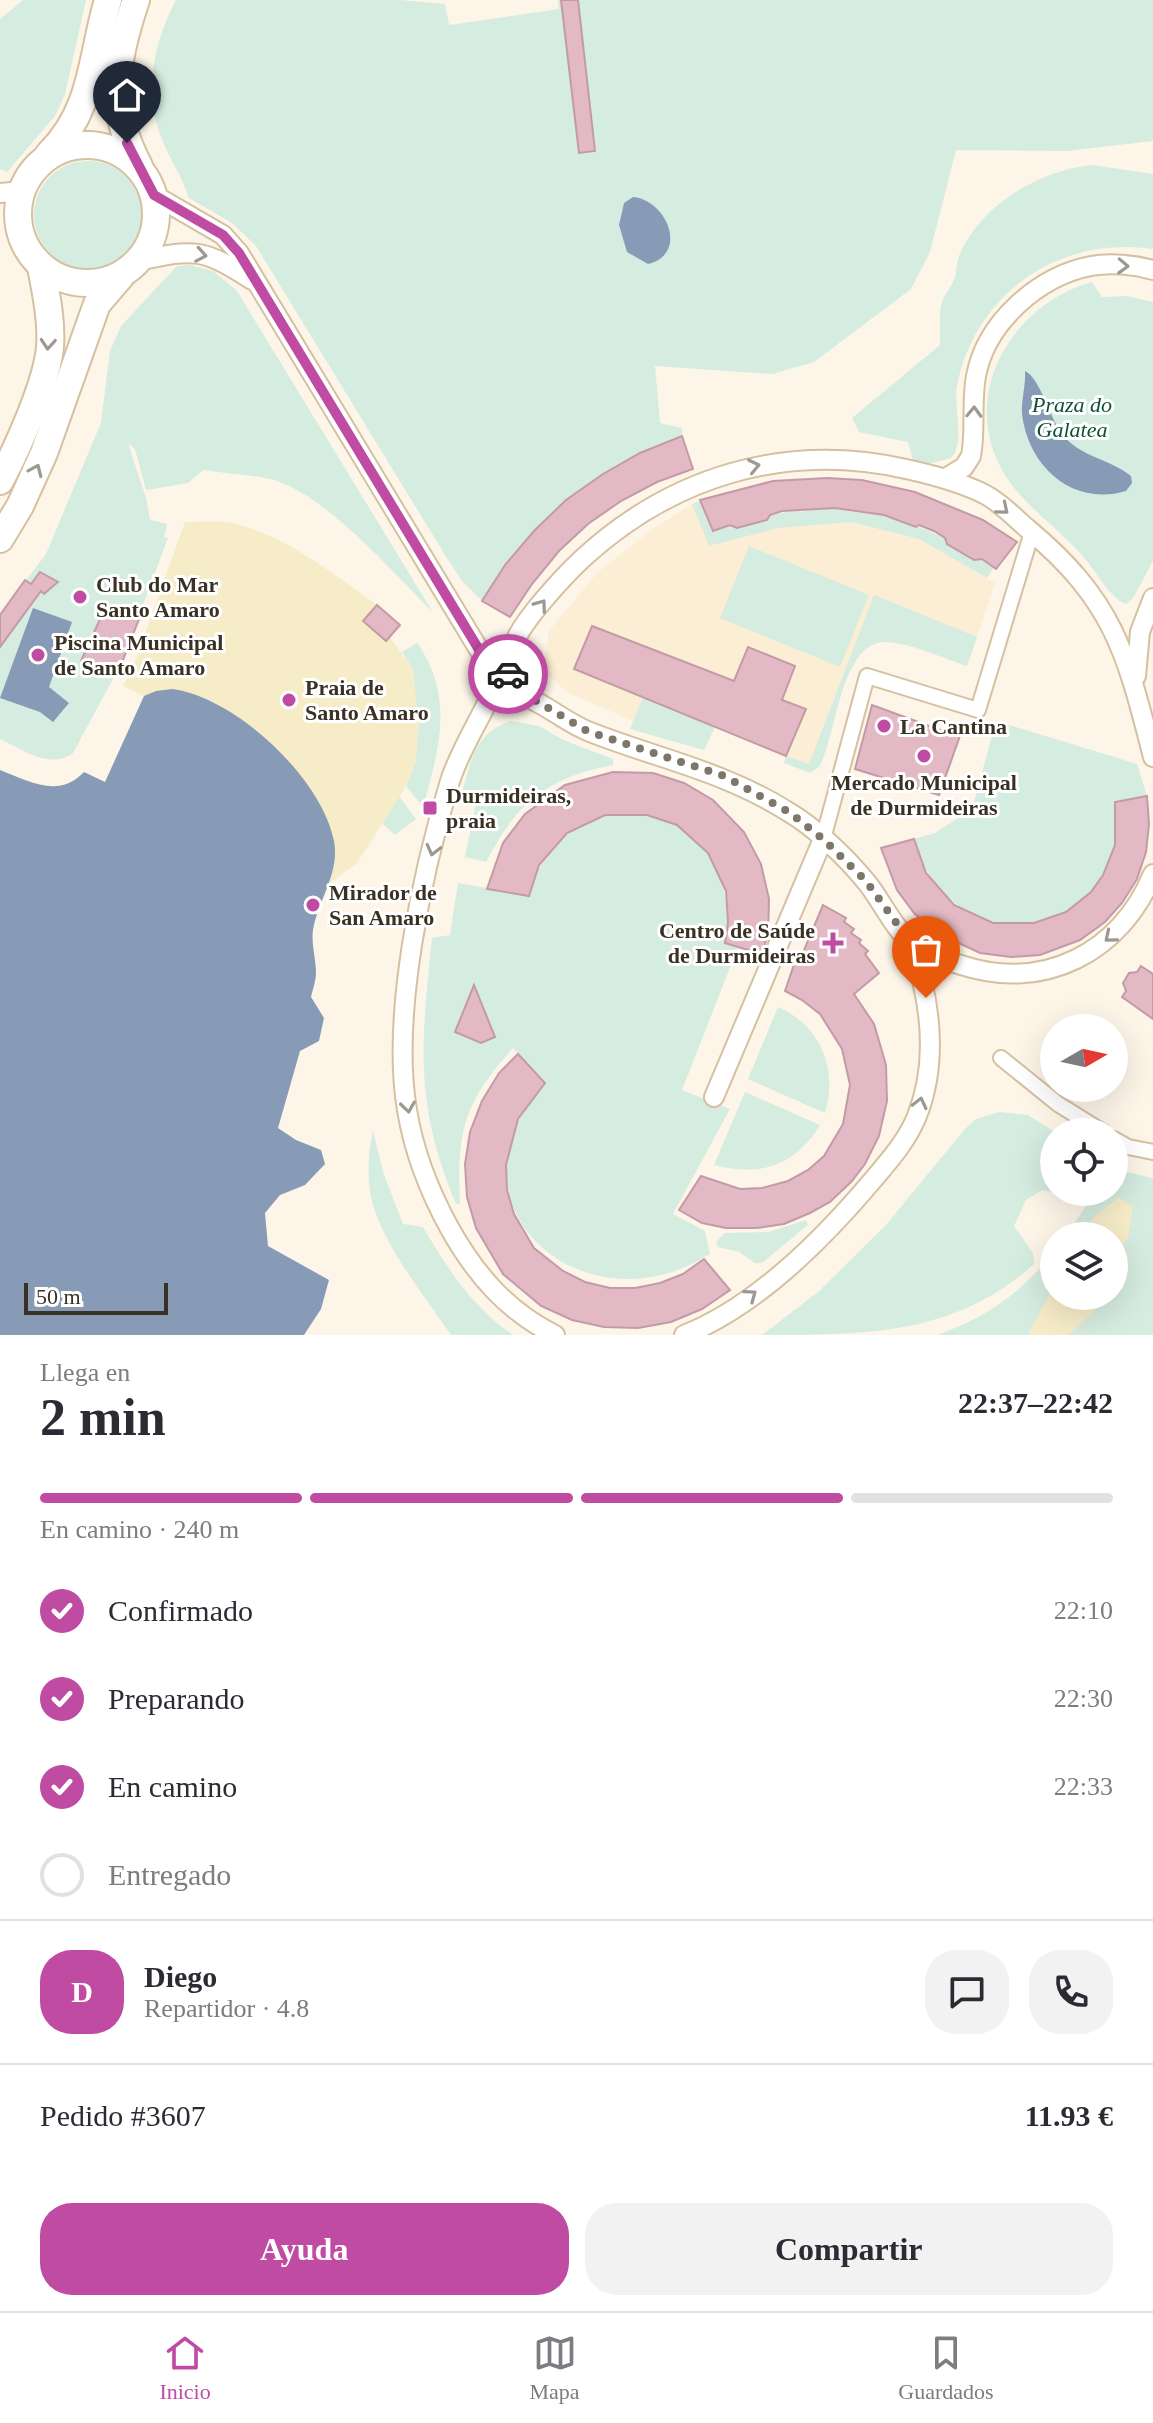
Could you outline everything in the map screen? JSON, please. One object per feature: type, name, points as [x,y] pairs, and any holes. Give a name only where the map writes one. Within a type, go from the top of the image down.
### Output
[{"type":"main road","points":[[108,0],[84,105],[65,138],[10,192],[17,211],[19,232],[27,251],[41,267],[59,278],[80,284],[101,283],[130,268]]},
{"type":"main road","points":[[0,539],[20,506],[44,453],[97,304],[151,241],[156,218],[148,184],[127,143],[118,115],[117,88],[123,39],[136,0]]},
{"type":"main road","points":[[46,158],[76,146],[108,148],[127,157],[148,184]]},
{"type":"main road","points":[[0,481],[27,425],[50,349],[48,300],[41,267]]},
{"type":"street","points":[[148,184],[223,235],[239,253],[481,653],[499,674],[515,682],[516,693]]},
{"type":"street","points":[[130,268],[198,252],[218,258],[255,283]]},
{"type":"street","points":[[946,478],[964,467],[971,456],[976,374],[998,326],[1018,305],[1037,289],[1093,265],[1153,270]]},
{"type":"street","points":[[555,1335],[525,1320],[489,1287],[460,1246],[419,1164],[407,1109],[405,1039],[408,980],[423,890],[450,779],[489,699],[484,687],[499,674],[515,641],[561,579],[604,539],[643,510],[715,477],[758,464],[864,460],[946,478],[988,496],[1032,532],[1085,583],[1109,619],[1122,647],[1153,757]]},
{"type":"street","points":[[714,1097],[823,839],[867,676],[978,710],[1032,532]]},
{"type":"street","points":[[1140,708],[1137,657],[1140,632],[1153,598]]},
{"type":"street","points":[[516,693],[528,696],[587,731],[724,776],[789,812],[823,839],[866,881],[911,943],[923,979],[930,1017],[928,1062],[918,1115],[909,1132],[827,1235],[744,1300],[703,1328],[684,1335]]},
{"type":"street","points":[[489,699],[505,703],[516,693]]},
{"type":"street","points":[[911,943],[952,962],[984,972],[1021,974],[1044,969],[1076,959],[1100,946],[1123,926],[1142,899],[1153,874]]},
{"type":"street","points":[[1001,1058],[1080,1118]]},
{"type":"street","points":[[1128,1147],[1153,1152]]},
{"type":"shaded area","points":[[692,504],[710,546],[778,528],[851,522],[919,539],[995,583],[977,637],[874,596],[809,765],[643,698],[633,721],[567,692],[550,676],[545,661],[549,631],[597,573],[651,530]]},
{"type":"green space","points":[[23,0],[86,0],[65,94],[55,116],[7,172],[0,169],[0,19]]},
{"type":"green space","points":[[176,0],[400,0],[445,4],[449,25],[559,9],[558,0],[1153,0],[1153,141],[1067,151],[956,150],[930,252],[911,289],[814,362],[772,374],[655,366],[660,423],[682,428],[682,436],[620,465],[568,501],[523,545],[482,601],[462,581],[445,555],[256,246],[232,223],[189,198],[161,137],[153,102],[157,50]]},
{"type":"green space","points":[[88,161],[109,165],[126,177],[138,194],[142,215],[138,236],[126,253],[109,265],[88,269],[67,265],[50,253],[38,236],[34,215],[38,194],[50,177],[67,165]]},
{"type":"green space","points":[[1092,165],[1153,174],[1153,249],[1119,247],[1086,251],[1055,262],[1027,277],[1002,298],[982,323],[967,353],[957,386],[958,443],[951,458],[928,464],[913,460],[908,442],[859,432],[852,418],[940,345],[943,299],[954,280],[959,256],[981,221],[1014,193],[1033,183],[1052,174]]},
{"type":"green space","points":[[190,265],[213,271],[237,291],[432,611],[339,519],[297,490],[277,481],[250,475],[203,470],[188,483],[146,490],[135,449],[128,443],[150,520],[167,524],[164,537],[168,538],[120,666],[73,753],[55,760],[36,756],[0,739],[0,615],[46,554],[101,423],[110,351],[121,326],[177,266]]},
{"type":"green space","name":"Praza do Galatea","points":[[1092,282],[1102,297],[1127,296],[1153,302],[1153,561],[1133,598],[1126,604],[1115,597],[1072,544],[1010,483],[990,440],[987,411],[991,382],[1001,355],[1017,331],[1039,310],[1064,293]]},
{"type":"green space","points":[[702,500],[714,531],[733,523],[767,520],[768,516],[799,509],[801,512],[822,508],[848,509],[850,512],[889,518],[925,529],[994,567],[987,578],[919,539],[851,522],[778,528],[709,546],[692,504]]},
{"type":"green space","points":[[749,546],[869,595],[840,667],[720,618]]},
{"type":"green space","points":[[874,595],[977,637],[967,666],[893,642],[869,647],[849,674],[819,767],[810,773],[784,763],[786,756],[809,764]]},
{"type":"green space","points":[[417,643],[429,663],[440,703],[438,744],[423,807],[406,786],[416,761],[413,669],[402,652]]},
{"type":"green space","points":[[643,697],[715,727],[704,750],[630,729]]},
{"type":"green space","points":[[512,721],[539,726],[563,740],[613,759],[613,765],[570,777],[536,796],[510,823],[486,862],[465,857],[476,804],[463,789],[470,766],[483,738],[500,725]]},
{"type":"green space","points":[[996,721],[1137,764],[1147,796],[1135,798],[1111,860],[1090,892],[1066,912],[1040,923],[1013,926],[987,921],[963,909],[942,891],[925,867],[914,839],[935,833],[972,809]]},
{"type":"green space","points":[[399,796],[416,819],[395,835],[382,823]]},
{"type":"green space","points":[[615,813],[643,814],[669,821],[687,831],[702,845],[713,862],[726,901],[725,943],[738,947],[682,1090],[730,1109],[673,1214],[705,1231],[710,1254],[662,1275],[615,1278],[573,1267],[538,1244],[515,1211],[506,1172],[515,1128],[545,1083],[513,1048],[473,1102],[462,1137],[460,1203],[456,1204],[433,1135],[424,1073],[424,1042],[432,938],[450,935],[458,883],[528,895],[541,865],[560,841],[584,824]]},
{"type":"green space","points":[[778,1007],[805,1025],[822,1051],[829,1081],[825,1113],[748,1079]]},
{"type":"green space","points":[[745,1092],[820,1125],[799,1150],[775,1165],[746,1170],[714,1165]]},
{"type":"green space","points":[[999,1112],[1028,1115],[1040,1123],[1040,1191],[1026,1200],[1014,1226],[1033,1253],[1034,1264],[973,1305],[941,1318],[874,1331],[762,1335],[818,1292],[886,1225],[976,1119]]},
{"type":"green space","points":[[373,1130],[383,1172],[403,1224],[423,1227],[462,1286],[485,1312],[513,1335],[451,1335],[415,1284],[392,1247],[374,1209],[369,1175]]},
{"type":"green space","points":[[1128,1172],[1153,1178],[1153,1335],[937,1335],[987,1312],[1015,1292],[1040,1268],[1040,1310],[1128,1310],[1128,1222],[1075,1222],[1086,1206],[1128,1206]]},
{"type":"green space","points":[[806,1220],[808,1225],[762,1263],[755,1263],[739,1252],[718,1247],[716,1242],[725,1233],[769,1232]]},
{"type":"sand","name":"Praia de Santo Amaro","points":[[185,522],[223,522],[243,526],[304,554],[377,605],[363,621],[385,641],[390,637],[413,669],[419,724],[416,761],[404,790],[357,863],[330,883],[323,850],[176,704],[144,696],[123,686],[132,670]]},
{"type":"sand","points":[[1128,1203],[1133,1207],[1128,1238],[1128,1222],[1091,1222],[1108,1206],[1128,1206]]},
{"type":"sand","points":[[1041,1310],[1096,1310],[1068,1335],[1028,1335]]},
{"type":"water","points":[[633,197],[655,207],[669,228],[668,250],[661,258],[648,264],[627,252],[619,225],[624,203]]},
{"type":"water","points":[[1025,371],[1040,390],[1069,442],[1131,476],[1132,483],[1126,491],[1088,493],[1056,478],[1043,465],[1026,433],[1022,414]]},
{"type":"water","name":"Piscina Municipal de Santo Amaro","points":[[33,608],[72,622],[49,687],[69,703],[53,722],[40,712],[0,698]]},
{"type":"water","points":[[172,689],[197,695],[222,707],[272,744],[312,791],[326,816],[334,841],[334,864],[313,935],[316,973],[311,997],[324,1018],[319,1041],[300,1051],[278,1128],[296,1140],[321,1150],[325,1164],[305,1185],[280,1195],[265,1213],[268,1246],[329,1280],[321,1309],[304,1335],[0,1335],[0,770],[43,785],[64,785],[84,772],[105,782],[144,696]]},
{"type":"building","points":[[561,0],[578,0],[595,151],[579,153]]},
{"type":"building","points":[[682,436],[693,469],[657,482],[621,501],[588,524],[559,551],[510,617],[482,601],[505,565],[566,500],[640,453]]},
{"type":"building","points":[[862,480],[915,492],[983,520],[1017,542],[996,569],[982,559],[974,560],[947,544],[945,538],[934,531],[919,525],[916,527],[884,515],[835,508],[782,511],[770,515],[767,520],[737,528],[730,525],[713,531],[700,500],[773,481]]},
{"type":"building","points":[[40,572],[58,582],[44,594],[41,591],[0,647],[0,615],[25,580],[31,584]]},
{"type":"building","points":[[377,605],[400,625],[386,641],[363,621]]},
{"type":"building","points":[[106,606],[139,619],[121,665],[109,671],[81,661]]},
{"type":"building","points":[[592,626],[734,681],[748,647],[795,666],[782,700],[806,709],[786,756],[574,669]]},
{"type":"building","points":[[872,705],[943,731],[944,728],[961,733],[939,795],[855,769]]},
{"type":"building","points":[[613,772],[653,773],[684,783],[713,800],[744,832],[761,864],[769,899],[768,936],[761,954],[725,943],[728,922],[726,891],[708,853],[677,825],[647,815],[605,815],[567,833],[539,865],[529,896],[487,889],[503,843],[525,814],[565,785]]},
{"type":"building","points":[[1147,796],[1149,824],[1146,852],[1137,879],[1122,903],[1105,922],[1080,940],[1040,955],[1011,957],[980,953],[935,932],[914,913],[897,890],[881,848],[914,839],[926,873],[954,905],[993,923],[1034,923],[1066,912],[1091,892],[1103,875],[1115,845],[1115,802]]},
{"type":"building","points":[[823,905],[846,918],[844,922],[854,929],[851,933],[861,940],[859,943],[868,951],[865,954],[879,973],[854,994],[874,1024],[886,1065],[887,1101],[879,1136],[865,1164],[852,1181],[830,1202],[810,1213],[784,1224],[757,1228],[726,1228],[702,1223],[679,1210],[701,1176],[740,1189],[762,1188],[788,1181],[824,1156],[843,1124],[850,1085],[842,1049],[820,1014],[785,991],[798,953],[802,955]]},
{"type":"building","points":[[1141,966],[1153,974],[1153,1019],[1122,997],[1126,991],[1123,983],[1129,973],[1137,972]]},
{"type":"building","points":[[474,985],[495,1037],[481,1043],[455,1032]]},
{"type":"building","points":[[518,1054],[545,1083],[518,1119],[506,1165],[507,1190],[514,1214],[534,1248],[563,1271],[585,1282],[610,1288],[635,1288],[660,1283],[683,1274],[704,1259],[730,1290],[702,1309],[671,1322],[638,1328],[604,1327],[572,1320],[541,1306],[503,1274],[476,1228],[467,1197],[465,1164],[470,1132],[482,1101],[499,1073]]},
{"type":"way so far","points":[[508,674],[515,682],[516,693],[528,696],[587,731],[724,776],[789,812],[823,839],[866,881],[911,943],[926,998]]},
{"type":"place","name":"Club do Mar Santo Amaro","points":[[80,597]]},
{"type":"place","name":"Piscina Municipal de Santo Amaro","points":[[38,655]]},
{"type":"place","name":"Praia de Santo Amaro","points":[[289,700]]},
{"type":"place","name":"La Cantina","points":[[884,726]]},
{"type":"place","name":"Mercado Municipal de Durmideiras","points":[[924,756]]},
{"type":"place","name":"Durmideiras, praia","points":[[430,808]]},
{"type":"place","name":"Mirador de San Amaro","points":[[313,905]]},
{"type":"place","name":"Centro de Saúde de Durmideiras","points":[[833,943]]},
{"type":"route","points":[[127,143],[154,195],[223,235],[239,253],[481,653],[490,675],[499,671],[508,674]]}]
